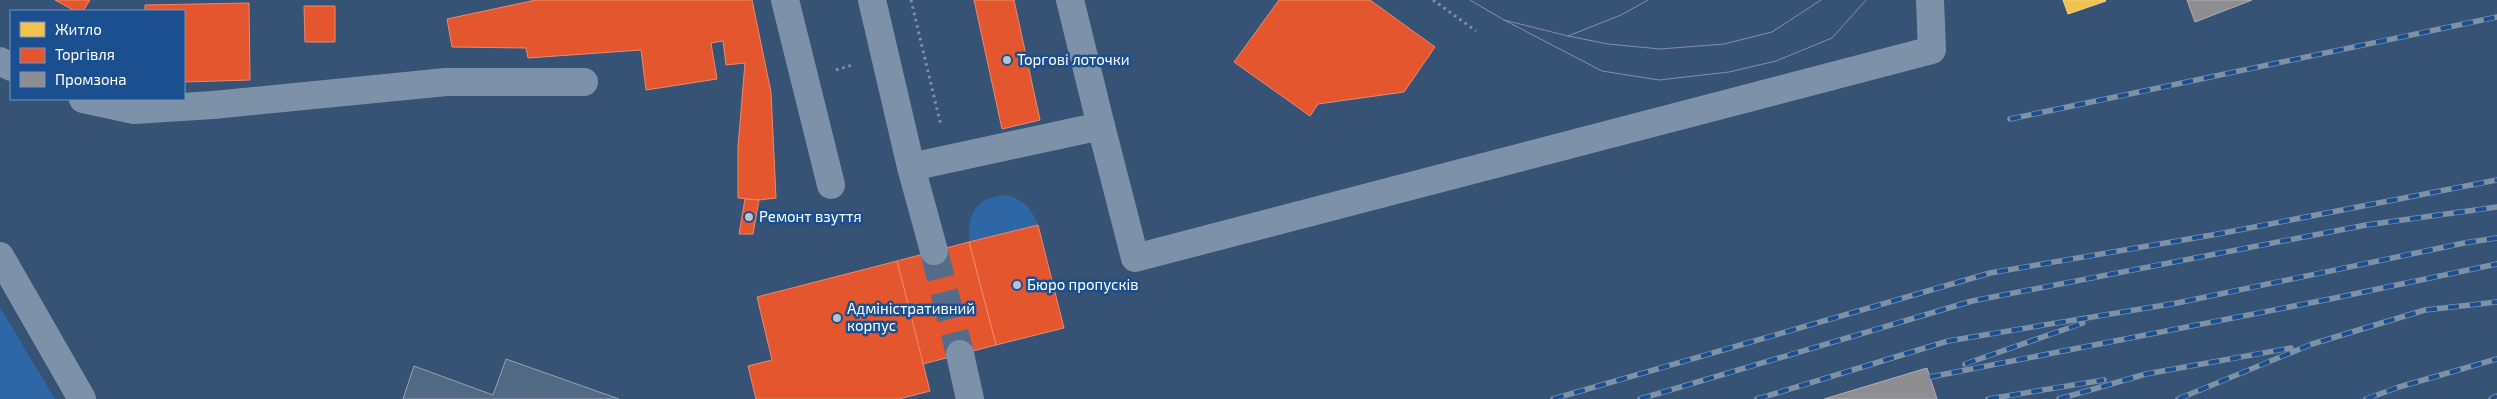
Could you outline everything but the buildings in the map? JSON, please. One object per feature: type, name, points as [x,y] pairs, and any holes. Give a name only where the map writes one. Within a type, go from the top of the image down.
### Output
[{"type":"street","points":[[785,0],[832,185]]},
{"type":"street","points":[[872,0],[911,167],[934,252]]},
{"type":"street","points":[[1070,0],[1135,258],[1932,50],[1930,0]]},
{"type":"street","points":[[88,100],[134,110],[213,105],[446,82],[584,82]]},
{"type":"street","points":[[911,167],[1101,126]]},
{"type":"street","points":[[0,256],[82,399]]},
{"type":"street","points":[[960,354],[970,399]]},
{"type":"path","points":[[911,0],[949,158]]},
{"type":"path","points":[[1434,0],[1476,31]]},
{"type":"shaded area","points":[[1008,195],[1027,206],[1038,225],[969,242],[970,223],[976,208],[988,199]]},
{"type":"shaded area","points":[[0,307],[55,399],[0,399]]},
{"type":"tunnel","points":[[934,251],[960,354]]},
{"type":"tram line","points":[[1470,0],[1504,20],[1608,44],[1660,49],[1724,44],[1772,32],[1821,0]]},
{"type":"tram line","points":[[1568,36],[1621,15],[1648,0]]},
{"type":"tram line","points":[[1504,20],[1602,71],[1659,80],[1729,72],[1776,61],[1832,38],[1866,0]]},
{"type":"railway","points":[[2010,119],[2497,17]]},
{"type":"railway","points":[[1553,399],[1990,273],[2218,234],[2497,180]]},
{"type":"railway","points":[[1640,399],[1972,301],[2366,225],[2497,207]]},
{"type":"railway","points":[[1757,399],[1948,341],[2177,303],[2464,243],[2497,238]]},
{"type":"railway","points":[[1930,377],[2330,299],[2497,264]]},
{"type":"railway","points":[[2178,399],[2312,344],[2425,310],[2497,302]]},
{"type":"railway","points":[[1965,364],[2083,323]]},
{"type":"railway","points":[[2059,399],[2146,374],[2291,348]]},
{"type":"railway","points":[[2366,399],[2399,387],[2497,359]]},
{"type":"railway","points":[[1988,399],[2104,380]]},
{"type":"railway","points":[[2491,399],[2497,396]]},
{"type":"place","name":"Торгові лоточки","points":[[1007,60]]},
{"type":"place","name":"Ремонт взуття","points":[[749,217]]},
{"type":"place","name":"Бюро пропусків","points":[[1017,285]]},
{"type":"place","name":"Адміністративний корпус","points":[[837,318]]}]
